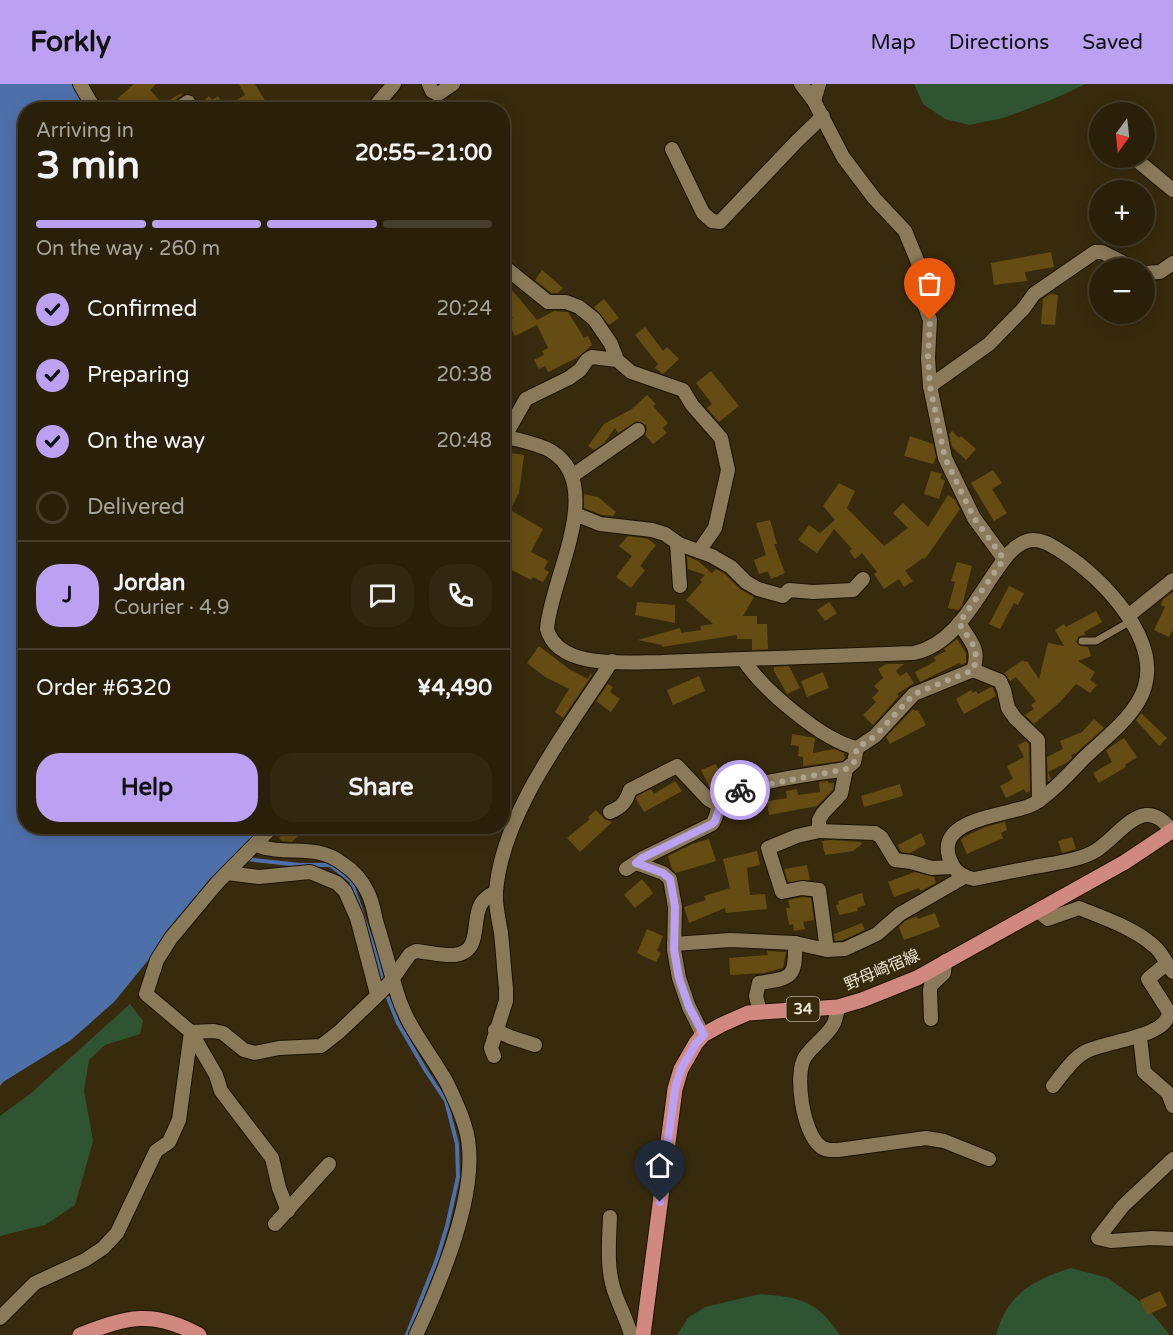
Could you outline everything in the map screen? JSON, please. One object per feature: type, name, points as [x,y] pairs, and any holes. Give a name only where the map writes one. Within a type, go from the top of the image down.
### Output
[{"type":"main road","name":"野母崎宿線","points":[[643,1335],[675,1089],[681,1069],[696,1043],[704,1035],[748,1013],[838,1007],[917,978],[1148,848],[1173,831]]},
{"type":"main road","points":[[80,1335],[118,1320],[149,1318],[166,1320],[199,1335]]},
{"type":"street","points":[[80,84],[90,102]]},
{"type":"street","points":[[379,102],[394,84]]},
{"type":"street","points":[[429,84],[432,91],[438,94],[453,84]]},
{"type":"street","points":[[801,84],[823,116],[843,157],[874,198],[904,231],[919,265],[922,298],[930,320],[928,358],[930,386],[945,458],[974,518],[1004,559]]},
{"type":"street","points":[[814,101],[819,84]]},
{"type":"street","points":[[672,149],[703,213],[712,221],[720,222],[823,116]]},
{"type":"street","points":[[1146,168],[1173,190]]},
{"type":"street","points":[[930,386],[989,344],[1024,308],[1034,294],[1095,252],[1102,252],[1114,258]]},
{"type":"street","points":[[1155,272],[1160,272],[1173,263]]},
{"type":"street","points":[[510,271],[548,302],[573,304],[594,319],[611,344],[617,360],[631,372],[683,390],[692,405],[721,438],[729,470],[715,528],[699,551]]},
{"type":"street","points":[[510,426],[526,399],[568,378],[580,370],[591,357],[617,360]]},
{"type":"street","points":[[572,476],[638,430]]},
{"type":"street","points":[[510,438],[550,451],[560,459],[572,476],[576,493],[575,514],[547,629],[556,647],[569,655],[612,661],[661,662],[914,653],[941,642],[959,623],[1004,559],[1023,543],[1037,540],[1072,559],[1106,588],[1141,640],[1147,662],[1146,683],[1141,697],[1127,717],[1039,801],[1030,806],[971,822],[957,829],[949,841],[948,852],[953,867],[964,877],[974,879],[1075,859],[1095,851],[1134,819],[1148,814],[1159,818],[1173,831]]},
{"type":"street","points":[[575,514],[600,524],[652,530],[665,534],[677,543],[731,567],[746,582],[758,589],[783,596],[789,590],[813,592],[853,590],[863,579]]},
{"type":"street","points":[[677,543],[680,586]]},
{"type":"street","points":[[1129,619],[1173,580]]},
{"type":"street","points":[[959,623],[977,652],[973,670]]},
{"type":"street","points":[[743,659],[748,668],[782,703],[825,733],[847,746],[857,748]]},
{"type":"street","points":[[510,831],[546,763],[612,661]]},
{"type":"street","points":[[704,1035],[689,1007],[679,978],[674,944],[675,907],[670,879],[663,873],[631,866],[642,858],[712,824],[719,805],[729,795],[740,790],[846,769],[854,762],[857,748],[875,736],[914,694],[973,670],[1000,681],[1008,708],[1014,718],[1038,740],[1039,801]]},
{"type":"street","points":[[610,812],[627,801],[630,790],[677,766],[708,799],[719,805]]},
{"type":"street","points":[[819,831],[818,825],[823,813],[841,794],[846,769]]},
{"type":"street","points":[[827,950],[819,890],[802,888],[782,892],[768,848],[797,836],[819,831],[875,833],[881,837],[895,860],[932,868],[953,867]]},
{"type":"street","points":[[266,834],[230,870],[171,938],[157,960],[146,994],[191,1032],[216,1075],[221,1091],[272,1158],[279,1188],[288,1211]]},
{"type":"street","points":[[494,1056],[491,1048],[504,1007],[506,988],[496,892],[499,867],[509,834]]},
{"type":"street","points":[[253,848],[318,851],[329,855],[358,876],[368,892],[399,999],[410,1025],[447,1083],[462,1120],[470,1146],[469,1172],[462,1212],[438,1287],[417,1335]]},
{"type":"street","points":[[230,870],[259,877],[310,872],[337,883],[345,891],[357,918],[377,994]]},
{"type":"street","points":[[674,944],[708,940],[795,943],[827,950],[845,949],[870,938],[900,914],[964,877]]},
{"type":"street","points":[[191,1032],[223,1033],[244,1050],[255,1053],[279,1048],[321,1046],[339,1032],[391,981],[410,954],[416,951],[456,955],[463,952],[474,942],[482,901],[496,892]]},
{"type":"street","points":[[1038,911],[1048,919],[1079,908],[1102,917],[1134,932],[1156,946],[1170,968],[1148,979],[1169,1012],[1169,1018],[1140,1037],[1105,1044],[1084,1052],[1076,1058],[1053,1086]]},
{"type":"street","points":[[760,1012],[756,996],[759,983],[784,979],[790,975],[795,961],[795,943]]},
{"type":"street","points":[[931,1020],[931,985],[944,973],[945,962]]},
{"type":"street","points":[[838,1007],[834,1024],[805,1058],[801,1070],[802,1103],[806,1123],[820,1147],[826,1150],[838,1150],[926,1138],[944,1141],[989,1159]]},
{"type":"street","points":[[495,1030],[535,1045]]},
{"type":"street","points":[[0,1318],[35,1283],[85,1260],[103,1248],[117,1233],[156,1151],[169,1142],[179,1120],[191,1032]]},
{"type":"street","points":[[1140,1037],[1144,1072],[1168,1093],[1173,1106]]},
{"type":"street","points":[[1173,1159],[1123,1206],[1098,1238],[1111,1241],[1173,1239]]},
{"type":"street","points":[[275,1224],[329,1164]]},
{"type":"street","points":[[610,1217],[608,1259],[615,1294],[626,1316],[631,1335]]},
{"type":"lane","points":[[1082,642],[1096,641],[1129,619]]},
{"type":"green space","points":[[914,84],[1086,84],[1003,118],[969,125],[945,119],[923,104]]},
{"type":"green space","points":[[130,1004],[143,1021],[140,1034],[105,1045],[89,1060],[84,1091],[93,1141],[75,1205],[45,1225],[0,1236],[0,1116],[30,1094]]},
{"type":"green space","points":[[1071,1268],[1108,1278],[1145,1305],[1170,1335],[996,1335],[1007,1309],[1023,1291],[1045,1278]]},
{"type":"green space","points":[[760,1294],[806,1302],[823,1314],[840,1335],[677,1335],[688,1318],[705,1307]]},
{"type":"water","points":[[0,84],[73,84],[84,102],[18,102],[18,834],[256,834],[221,871],[114,1002],[71,1040],[0,1086]]},
{"type":"building","points":[[134,84],[156,84],[150,90],[161,102],[120,102],[117,99]]},
{"type":"building","points":[[239,84],[255,84],[266,102],[233,102],[245,95]]},
{"type":"building","points":[[181,93],[182,95],[172,102],[166,102]]},
{"type":"building","points":[[209,96],[212,100],[218,96],[222,102],[202,102]]},
{"type":"building","points":[[1051,252],[1054,267],[1025,272],[1027,281],[994,285],[991,263]]},
{"type":"building","points":[[542,270],[563,288],[558,293],[551,293],[535,280]]},
{"type":"building","points":[[510,288],[537,320],[554,311],[568,312],[584,338],[588,336],[592,345],[578,357],[548,372],[545,366],[539,369],[534,360],[544,355],[542,351],[548,348],[537,325],[515,336],[510,327],[510,320],[513,318],[510,315]]},
{"type":"building","points":[[1050,294],[1058,295],[1055,325],[1041,324],[1043,299]]},
{"type":"building","points":[[604,299],[619,318],[609,325],[594,307]]},
{"type":"building","points":[[645,327],[663,351],[667,347],[679,359],[663,374],[655,368],[658,364],[635,335]]},
{"type":"building","points":[[711,371],[739,406],[719,422],[707,408],[712,404],[696,383]]},
{"type":"building","points":[[647,395],[656,404],[653,406],[668,423],[663,428],[667,433],[653,444],[645,435],[646,425],[637,421],[618,433],[615,428],[604,443],[594,450],[588,446],[604,424],[632,409]]},
{"type":"building","points":[[952,431],[976,449],[966,460],[952,447],[949,434]]},
{"type":"building","points":[[910,436],[933,444],[936,457],[933,464],[904,456]]},
{"type":"building","points":[[510,453],[524,455],[519,493],[510,510]]},
{"type":"building","points":[[993,470],[1002,483],[992,489],[1007,513],[994,521],[971,483]]},
{"type":"building","points":[[931,471],[942,474],[940,479],[945,480],[939,499],[924,494]]},
{"type":"building","points":[[839,483],[855,491],[847,508],[884,546],[908,528],[893,513],[903,503],[928,527],[948,495],[955,500],[960,509],[925,559],[923,558],[905,571],[913,581],[904,587],[899,579],[884,589],[874,574],[877,572],[862,553],[855,559],[849,551],[852,549],[834,529],[817,553],[798,540],[809,525],[820,533],[835,520],[823,506]]},
{"type":"building","points":[[584,494],[598,497],[616,512],[613,516],[602,515],[584,508]]},
{"type":"building","points":[[510,510],[543,529],[531,552],[548,561],[544,569],[549,572],[543,582],[533,577],[531,580],[510,569]]},
{"type":"building","points":[[770,520],[777,544],[774,544],[785,573],[771,579],[768,571],[759,574],[754,560],[766,555],[756,523]]},
{"type":"building","points":[[628,536],[648,539],[656,545],[640,566],[645,570],[631,588],[616,577],[632,556],[619,546]]},
{"type":"building","points":[[687,556],[698,561],[712,573],[716,569],[725,574],[740,589],[754,597],[743,616],[757,616],[757,624],[767,624],[768,649],[752,650],[752,639],[737,639],[737,635],[662,647],[662,645],[638,640],[680,628],[681,633],[701,630],[700,626],[713,624],[686,600],[702,582],[700,580],[705,575],[688,569]]},
{"type":"building","points":[[957,562],[972,566],[962,606],[958,610],[948,608],[955,582],[951,581]]},
{"type":"building","points":[[1009,586],[1024,593],[1018,605],[1014,603],[1000,629],[989,624]]},
{"type":"building","points":[[1173,592],[1173,629],[1169,637],[1154,630],[1165,607],[1161,605],[1163,599]]},
{"type":"building","points":[[637,602],[675,605],[675,623],[635,615]]},
{"type":"building","points":[[829,602],[837,613],[825,621],[817,610]]},
{"type":"building","points":[[1096,611],[1102,622],[1084,632],[1085,635],[1079,636],[1076,642],[1080,646],[1088,647],[1091,656],[1078,661],[1095,672],[1090,680],[1097,685],[1090,693],[1076,684],[1060,702],[1034,724],[1025,715],[1034,709],[1031,705],[1036,701],[1016,677],[1010,681],[1004,673],[1023,660],[1027,661],[1039,679],[1048,643],[1064,646],[1055,630],[1064,624],[1066,627]]},
{"type":"building","points":[[957,639],[966,653],[966,663],[960,665],[959,663],[920,682],[915,672],[936,661],[934,657],[946,651],[944,649]]},
{"type":"building","points":[[539,646],[569,669],[588,679],[590,674],[592,675],[563,718],[555,712],[569,689],[545,677],[527,663]]},
{"type":"building","points":[[886,664],[904,664],[896,671],[900,676],[907,672],[914,683],[897,694],[899,696],[873,725],[863,715],[876,702],[872,698],[879,691],[874,686],[883,678],[878,669]]},
{"type":"building","points":[[789,666],[800,688],[787,694],[774,667]]},
{"type":"building","points":[[823,672],[829,688],[807,697],[801,681]]},
{"type":"building","points":[[699,676],[705,691],[673,705],[667,690]]},
{"type":"building","points":[[608,684],[613,687],[610,692],[620,699],[611,712],[596,701]]},
{"type":"building","points":[[991,687],[996,696],[964,714],[956,699],[971,690],[978,694]]},
{"type":"building","points":[[913,709],[918,710],[926,725],[890,744],[886,737]]},
{"type":"building","points":[[1141,713],[1167,738],[1159,746],[1136,720]]},
{"type":"building","points":[[1094,719],[1104,728],[1071,755],[1072,758],[1068,762],[1048,772],[1051,779],[1048,782],[1047,757],[1063,749],[1060,741],[1082,732]]},
{"type":"building","points":[[792,734],[815,738],[813,753],[834,749],[844,753],[845,758],[842,761],[803,766],[803,757],[798,756],[799,746],[791,745]]},
{"type":"building","points":[[1124,738],[1137,757],[1125,765],[1126,767],[1099,783],[1093,773],[1112,762],[1106,750]]},
{"type":"building","points":[[1026,741],[1029,744],[1030,791],[1026,793],[1024,789],[1006,798],[1000,786],[1013,779],[1007,766],[1024,757],[1018,745]]},
{"type":"building","points":[[716,764],[720,774],[724,772],[730,785],[717,794],[710,788],[701,770]]},
{"type":"building","points":[[675,781],[682,791],[644,812],[636,799],[637,796],[651,789],[654,794]]},
{"type":"building","points":[[828,781],[828,783],[834,783],[833,790],[817,806],[769,815],[767,802],[732,815],[729,807],[738,801],[765,792],[768,801],[787,798],[786,791],[797,789],[798,795],[820,792],[819,782]]},
{"type":"building","points":[[900,784],[903,796],[864,807],[861,796]]},
{"type":"building","points":[[596,810],[604,819],[612,822],[580,852],[567,838],[590,819],[588,817]]},
{"type":"building","points":[[1005,822],[1007,830],[1001,833],[1003,838],[967,854],[961,840],[964,837],[985,827]]},
{"type":"building","points":[[921,833],[926,844],[910,853],[901,852],[898,845]]},
{"type":"building","points":[[283,834],[300,834],[292,842],[282,841],[279,838]]},
{"type":"building","points":[[1072,837],[1076,849],[1062,853],[1058,841]]},
{"type":"building","points":[[709,839],[716,861],[676,873],[672,869],[668,856],[692,844]]},
{"type":"building","points":[[822,841],[861,842],[862,844],[853,851],[825,855]]},
{"type":"building","points":[[757,851],[760,865],[747,868],[750,895],[765,894],[767,909],[726,913],[725,908],[689,923],[684,907],[706,900],[704,896],[730,888],[723,859]]},
{"type":"building","points":[[807,865],[810,880],[788,882],[784,869]]},
{"type":"building","points":[[915,872],[934,877],[936,883],[920,891],[919,888],[894,897],[888,882]]},
{"type":"building","points":[[642,879],[653,893],[635,908],[624,895]]},
{"type":"building","points":[[862,893],[865,905],[857,908],[858,911],[839,915],[836,905],[839,904],[838,901]]},
{"type":"building","points":[[811,898],[814,920],[803,922],[805,929],[794,931],[793,924],[789,925],[786,908],[790,908],[788,900]]},
{"type":"building","points":[[935,913],[940,927],[904,940],[899,927],[905,921]]},
{"type":"building","points":[[862,923],[865,930],[843,940],[835,941],[834,934]]},
{"type":"building","points":[[647,929],[663,936],[657,951],[661,953],[656,962],[637,953]]},
{"type":"building","points":[[767,951],[786,952],[783,968],[764,973],[730,975],[729,958],[768,955]]},
{"type":"building","points":[[1160,1291],[1167,1306],[1147,1315],[1140,1300]]},
{"type":"waterway","points":[[246,859],[300,865],[330,865],[351,881],[377,957],[383,983]]},
{"type":"waterway","points":[[386,993],[398,1023],[446,1101],[457,1144],[458,1177],[447,1226],[437,1259],[407,1335]]},
{"type":"way so far","points":[[740,790],[785,779],[846,769],[854,762],[857,748],[875,736],[914,694],[973,670],[977,652],[959,623],[1004,559],[974,518],[945,458],[930,386],[928,358],[930,320]]},
{"type":"route","points":[[660,1202],[675,1089],[681,1069],[696,1043],[704,1035],[689,1007],[679,978],[674,950],[675,907],[670,879],[663,873],[636,863],[712,824],[722,801],[740,790]]}]
